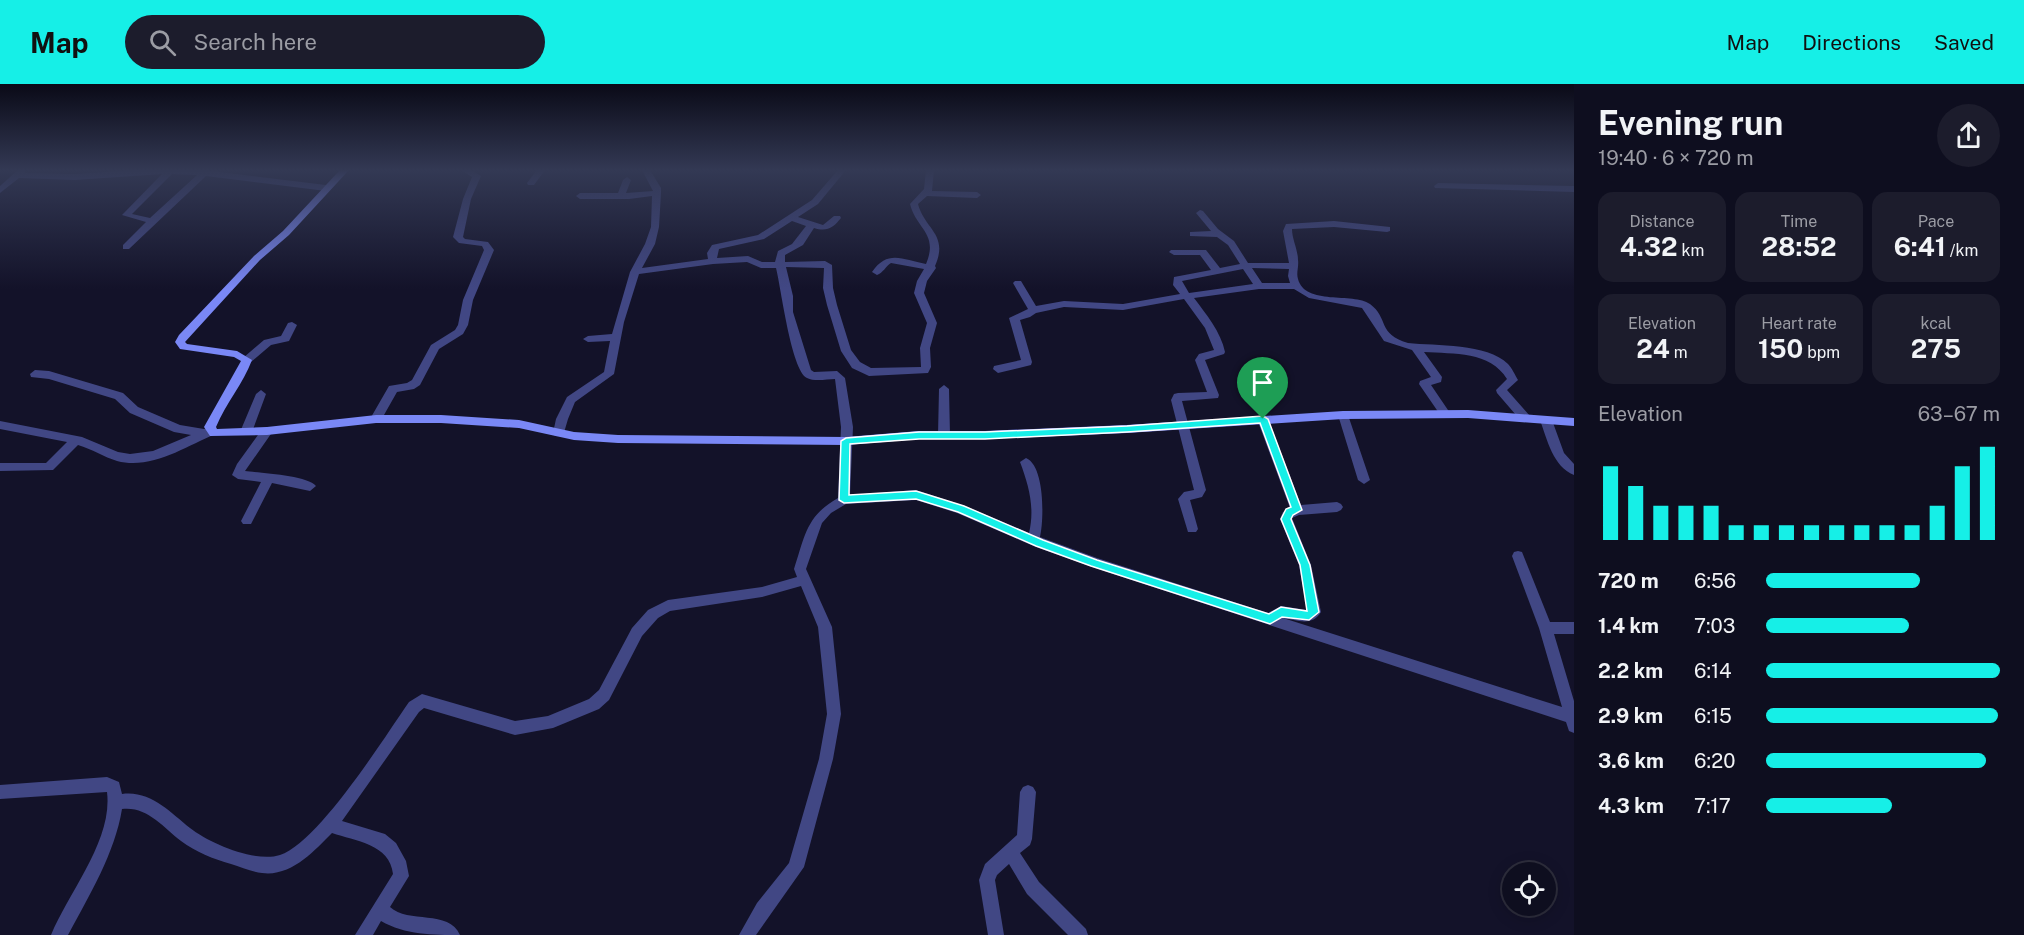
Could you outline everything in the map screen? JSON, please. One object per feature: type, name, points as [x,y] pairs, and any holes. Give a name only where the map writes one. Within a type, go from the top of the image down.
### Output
[{"type":"street","points":[[131,210],[126,215],[152,221]]},
{"type":"street","points":[[126,247],[162,210]]},
{"type":"street","points":[[247,360],[237,354],[189,348],[180,342],[257,258],[286,233],[307,210]]},
{"type":"street","points":[[376,419],[393,389],[410,386],[416,382],[435,346],[455,336],[463,325],[468,300],[489,250],[485,244],[459,239],[465,210]]},
{"type":"street","points":[[559,433],[562,419],[572,400],[609,374],[619,322],[635,272],[653,236],[655,210]]},
{"type":"street","points":[[713,261],[712,253],[716,248],[761,237],[803,210]]},
{"type":"street","points":[[635,272],[713,261],[748,259],[761,265],[825,264],[829,267],[828,288],[846,351],[856,365],[868,372],[918,370],[926,368],[925,348],[932,323],[925,312],[919,292],[920,283],[931,268],[935,250],[934,239],[920,220],[916,210]]},
{"type":"street","points":[[1200,213],[1218,234],[1231,243],[1259,286]]},
{"type":"street","points":[[791,218],[826,228],[837,218]]},
{"type":"street","points":[[1295,286],[1292,273],[1294,266],[1287,231],[1289,226],[1334,224],[1387,229]]},
{"type":"street","points":[[811,225],[803,241],[781,253],[780,263],[788,296],[788,312],[806,372],[812,376],[832,374],[840,378],[847,427],[844,500]]},
{"type":"street","points":[[1193,234],[1218,234]]},
{"type":"street","points":[[1174,252],[1203,252],[1218,272]]},
{"type":"street","points":[[877,272],[883,264],[890,261],[931,268]]},
{"type":"street","points":[[1192,529],[1184,499],[1188,495],[1198,494],[1200,489],[1176,398],[1214,395],[1200,360],[1201,357],[1220,352],[1221,349],[1178,285],[1177,279],[1246,265],[1294,266]]},
{"type":"street","points":[[1018,284],[1033,310]]},
{"type":"street","points":[[998,369],[1028,362],[1014,318],[1027,315],[1033,310],[1064,304],[1130,307],[1143,302],[1259,286],[1295,286],[1307,294],[1365,305],[1370,309],[1379,329],[1388,339],[1416,348],[1470,352],[1494,358],[1513,380],[1501,390],[1526,419]]},
{"type":"street","points":[[0,425],[76,440],[97,446],[116,456],[139,459],[208,432],[218,407],[241,374],[247,360],[268,342],[285,339],[292,325]]},
{"type":"street","points":[[588,339],[617,337]]},
{"type":"street","points":[[1416,348],[1437,377],[1424,384],[1445,413]]},
{"type":"street","points":[[35,374],[50,375],[119,396],[134,410],[178,429],[219,433],[267,431],[376,419],[504,423],[559,433],[618,439],[846,441],[944,435],[1127,429],[1343,415],[1445,413],[1574,422]]},
{"type":"street","points":[[944,389],[944,435]]},
{"type":"street","points":[[246,432],[261,394]]},
{"type":"street","points":[[1343,415],[1364,480]]},
{"type":"street","points":[[1263,419],[1297,510]]},
{"type":"street","points":[[1545,420],[1560,455],[1574,471]]},
{"type":"street","points":[[267,431],[257,449],[236,472],[242,476],[269,478],[310,486]]},
{"type":"street","points":[[0,467],[49,466],[76,440]]},
{"type":"street","points":[[1026,462],[1038,496],[1038,522],[1033,540]]},
{"type":"street","points":[[246,521],[269,478]]},
{"type":"street","points":[[747,935],[763,909],[796,867],[826,759],[834,707],[829,680],[825,627],[801,573],[801,564],[817,521],[827,510],[844,500],[916,495],[961,509],[1033,540],[1095,563],[1270,619],[1573,722]]},
{"type":"street","points":[[1270,619],[1281,612],[1309,616],[1314,612],[1305,565],[1286,519],[1290,512],[1337,507]]},
{"type":"street","points":[[1518,556],[1546,628],[1573,722]]},
{"type":"street","points":[[117,802],[136,800],[146,804],[197,843],[216,851],[270,866],[280,864],[300,853],[330,825],[414,707],[426,701],[515,728],[548,723],[588,707],[604,695],[637,632],[653,614],[676,604],[806,584]]},
{"type":"street","points":[[1546,628],[1574,628]]},
{"type":"street","points":[[0,792],[108,784],[114,787],[117,802],[110,828],[92,873],[59,935]]},
{"type":"street","points":[[996,935],[987,880],[991,870],[1024,839],[1028,792]]},
{"type":"street","points":[[330,825],[379,840],[390,849],[400,867],[401,876],[363,935]]},
{"type":"street","points":[[1010,852],[1033,888],[1080,935]]},
{"type":"street","points":[[380,908],[390,919],[414,926],[440,928],[452,935]]},
{"type":"route","points":[[1263,419],[1297,510],[1290,512],[1286,519],[1305,565],[1314,612],[1309,616],[1281,612],[1270,619],[1095,563],[1040,543],[961,509],[916,495],[844,500],[846,441],[919,435],[1003,435],[1038,431],[1127,429],[1263,419]]}]
